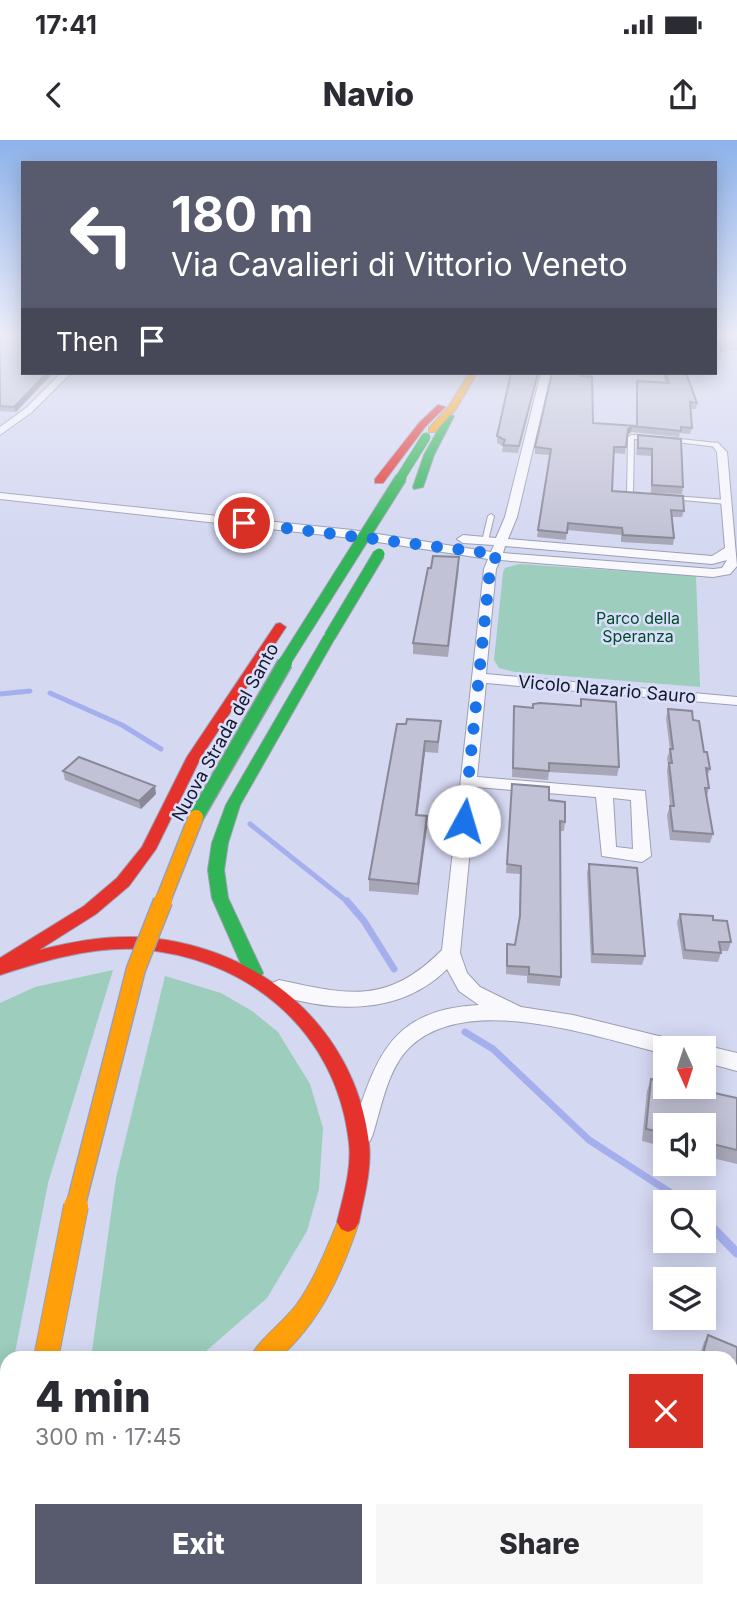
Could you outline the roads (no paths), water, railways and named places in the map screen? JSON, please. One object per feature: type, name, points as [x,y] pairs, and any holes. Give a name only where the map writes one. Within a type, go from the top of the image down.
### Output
[{"type":"main road","name":"Nuova Strada del Santo","points":[[447,407],[449,402]]},
{"type":"main road","name":"Nuova Strada del Santo","points":[[47,1351],[81,1178],[136,969],[194,821],[258,706],[426,437],[451,402]]},
{"type":"main road","points":[[372,492],[422,425],[447,407]]},
{"type":"main road","points":[[411,499],[447,407]]},
{"type":"main road","points":[[334,548],[356,514]]},
{"type":"main road","points":[[254,974],[219,898],[216,870],[220,843],[233,805],[398,522]]},
{"type":"main road","points":[[0,967],[89,910],[123,882],[148,849],[194,757],[284,622]]},
{"type":"main road","points":[[0,967],[47,952],[103,944],[156,944],[207,954],[254,974],[277,988],[315,1027],[351,1092],[359,1144],[353,1206],[335,1259],[294,1331],[270,1351]]},
{"type":"street","points":[[0,432],[36,402]]},
{"type":"street","points":[[514,1013],[464,987],[456,974],[451,953],[490,569],[500,548],[538,402]]},
{"type":"street","points":[[0,413],[23,415]]},
{"type":"street","points":[[0,496],[352,534],[392,543],[500,548],[713,573],[726,571],[734,563],[722,452],[717,445]]},
{"type":"street","points":[[352,534],[397,533],[485,541],[500,548]]},
{"type":"street","name":"Vicolo Nazario Sauro","points":[[478,678],[737,701]]},
{"type":"street","points":[[468,781],[604,792]]},
{"type":"street","points":[[277,988],[356,1001],[390,997],[414,988],[431,976],[451,953]]},
{"type":"street","points":[[359,1144],[381,1075],[403,1040],[427,1021],[459,1013],[514,1013],[653,1043]]},
{"type":"street","points":[[716,1057],[737,1062]]},
{"type":"lane","points":[[644,496],[630,495],[631,437],[717,445]]},
{"type":"lane","points":[[671,498],[727,502]]},
{"type":"lane","points":[[485,541],[491,516]]},
{"type":"waterway","points":[[0,694],[30,691]]},
{"type":"waterway","points":[[50,693],[122,725],[161,749]]},
{"type":"waterway","points":[[250,824],[348,902]]},
{"type":"waterway","points":[[348,902],[364,921],[394,969]]},
{"type":"waterway","points":[[465,1032],[493,1049],[589,1140],[666,1190]]},
{"type":"waterway","points":[[716,1231],[737,1253]]},
{"type":"park label","name":"Parco della Speranza","points":[[638,627]]}]
